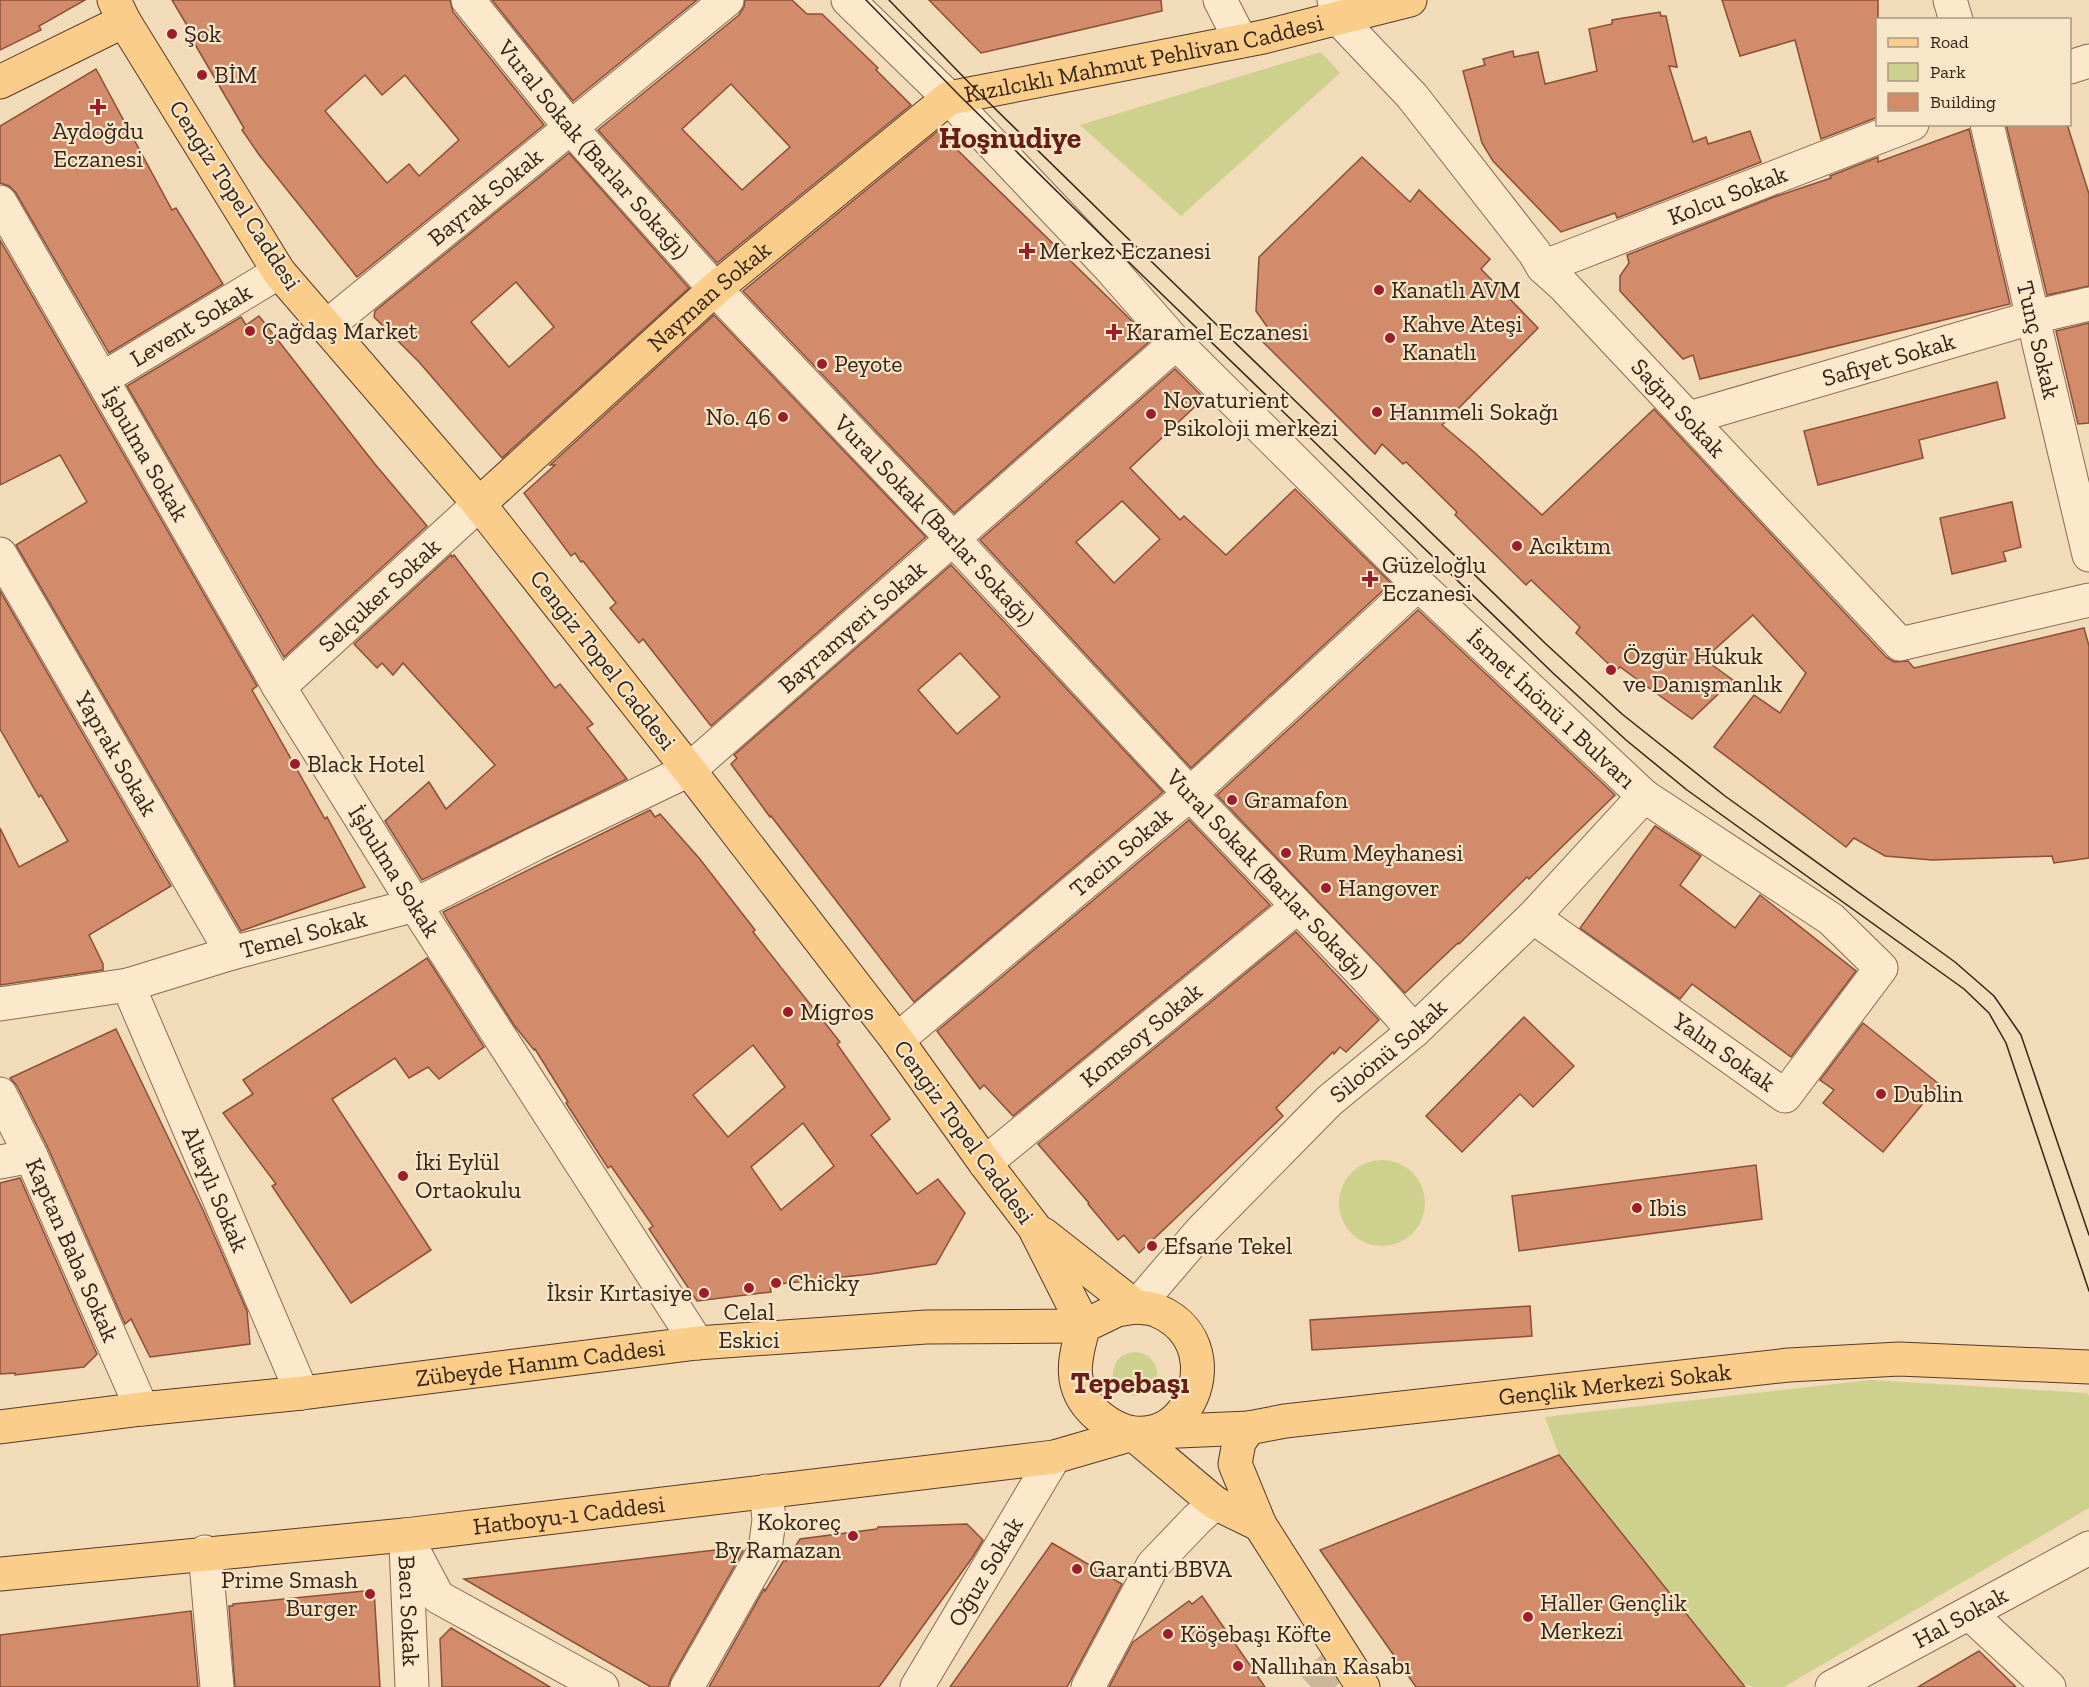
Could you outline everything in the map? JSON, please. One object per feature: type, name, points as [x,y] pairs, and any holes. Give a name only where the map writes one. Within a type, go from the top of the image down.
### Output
[{"type":"main road","name":"Kızılcıklı Mahmut Pehlivan Caddesi","points":[[949,99],[1263,37],[1336,9],[1410,0]]},
{"type":"main road","points":[[0,82],[119,10]]},
{"type":"main road","name":"Cengiz Topel Caddesi","points":[[119,10],[279,272],[479,504],[689,770],[897,1040],[1034,1227],[1084,1326]]},
{"type":"main road","name":"Nayman Sokak","points":[[479,504],[714,289],[949,99]]},
{"type":"main road","points":[[1034,1227],[1136,1307]]},
{"type":"main road","points":[[1136,1307],[1157,1310],[1175,1321],[1189,1336],[1196,1355],[1197,1377],[1193,1398],[1184,1413],[1144,1433],[1118,1429],[1088,1407],[1078,1390],[1074,1371],[1084,1326],[1117,1310],[1136,1307]]},
{"type":"main road","name":"Zübeyde Hanım Caddesi","points":[[0,1427],[302,1393],[697,1343],[926,1327],[1084,1326]]},
{"type":"main road","name":"Gençlik Merkezi Sokak","points":[[1144,1433],[1249,1428],[1286,1421],[1788,1365],[1899,1359],[2089,1367]]},
{"type":"main road","points":[[1193,1398],[1235,1464],[1260,1525],[1363,1687]]},
{"type":"main road","points":[[1235,1464],[1239,1442],[1249,1428]]},
{"type":"main road","points":[[1144,1433],[1215,1503],[1260,1525]]},
{"type":"main road","name":"Hatboyu-1 Caddesi","points":[[0,1574],[205,1552],[405,1535],[1054,1457],[1144,1433]]},
{"type":"street","name":"Vural Sokak (Barlar Sokağı)","points":[[468,0],[571,128],[714,289],[954,540],[1190,794],[1367,978],[1414,1031]]},
{"type":"street","name":"Bayrak Sokak","points":[[327,326],[727,0]]},
{"type":"street","name":"İsmet İnönü 1 Bulvarı","points":[[848,0],[949,99],[1116,275],[1176,343],[1418,584],[1644,796],[1830,919]]},
{"type":"street","points":[[1220,0],[1241,41]]},
{"type":"street","points":[[1950,0],[1955,18]]},
{"type":"street","name":"Sağın Sokak","points":[[1336,9],[1412,96],[1527,243],[1543,267],[1564,286],[1689,418],[1899,644],[2089,600]]},
{"type":"street","points":[[2071,67],[2089,61]]},
{"type":"street","name":"Kolcu Sokak","points":[[1543,267],[1907,126]]},
{"type":"street","name":"Tunç Sokak","points":[[1987,126],[2089,555]]},
{"type":"street","name":"İşbulma Sokak","points":[[0,202],[279,687],[415,905],[697,1343]]},
{"type":"street","name":"Levent Sokak","points":[[102,379],[279,272]]},
{"type":"street","name":"Safiyet Sokak","points":[[1689,418],[2034,317],[2089,304]]},
{"type":"street","name":"Bayramyeri Sokak","points":[[689,770],[1176,343]]},
{"type":"street","name":"Selçuker Sokak","points":[[279,687],[479,504]]},
{"type":"street","name":"Yaprak Sokak","points":[[2,560],[232,953]]},
{"type":"street","name":"Tacin Sokak","points":[[897,1040],[1190,794],[1418,584]]},
{"type":"street","name":"Temel Sokak","points":[[0,1005],[128,985],[232,953],[415,905],[689,770]]},
{"type":"street","name":"Siloönü Sokak","points":[[1136,1307],[1201,1232],[1329,1101],[1414,1031],[1533,917],[1644,796]]},
{"type":"street","name":"Komsoy Sokak","points":[[985,1162],[1297,907]]},
{"type":"street","name":"Yalın Sokak","points":[[1533,917],[1785,1096],[1881,968],[1830,919]]},
{"type":"street","name":"Altaylı Sokak","points":[[128,985],[302,1393]]},
{"type":"street","name":"Kaptan Baba Sokak","points":[[0,1094],[15,1159],[142,1410]]},
{"type":"street","name":"Oğuz Sokak","points":[[917,1687],[1054,1457]]},
{"type":"street","points":[[687,1687],[765,1550],[769,1520],[766,1491]]},
{"type":"street","points":[[1088,1687],[1153,1565],[1215,1503]]},
{"type":"street","points":[[405,1535],[438,1597],[602,1687]]},
{"type":"street","name":"Bacı Sokak","points":[[405,1535],[412,1687]]},
{"type":"street","name":"Hal Sokak","points":[[1832,1687],[2089,1548]]},
{"type":"street","points":[[205,1552],[217,1687]]},
{"type":"street","points":[[1970,1614],[2049,1687]]},
{"type":"green space","points":[[1321,52],[1340,73],[1181,216],[1080,125]]},
{"type":"green space","points":[[1382,1160],[1399,1163],[1413,1172],[1422,1186],[1425,1203],[1422,1220],[1413,1234],[1399,1243],[1382,1246],[1365,1243],[1351,1234],[1342,1220],[1339,1203],[1342,1186],[1351,1172],[1365,1163]]},
{"type":"green space","points":[[1135,1352],[1151,1358],[1157,1374],[1151,1390],[1135,1396],[1119,1390],[1113,1374],[1119,1358]]},
{"type":"green space","points":[[1870,1380],[2087,1393],[2089,1396],[2089,1508],[1784,1687],[1753,1687],[1743,1684],[1559,1455],[1545,1417]]},
{"type":"building","points":[[0,0],[85,0],[39,26],[41,30],[0,50]]},
{"type":"building","points":[[172,0],[450,0],[453,12],[544,125],[357,277],[260,156],[242,130],[244,128],[186,29],[188,27]],"holes":[[[365,75],[382,95],[405,75],[459,140],[419,176],[409,164],[387,183],[325,111]]]},
{"type":"building","points":[[492,0],[697,0],[573,101]]},
{"type":"building","points":[[745,0],[792,0],[807,14],[822,14],[878,68],[876,70],[911,105],[717,263],[598,130],[739,15]],"holes":[[[731,84],[790,147],[742,190],[682,129]]]},
{"type":"building","points":[[929,0],[1161,0],[1162,11],[981,53]]},
{"type":"building","points":[[1722,0],[1878,0],[1876,118],[1821,139],[1795,40],[1740,56]]},
{"type":"building","points":[[1660,12],[1661,16],[1666,16],[1677,67],[1669,66],[1693,142],[1706,137],[1708,144],[1750,131],[1761,162],[1617,218],[1615,213],[1561,232],[1493,161],[1482,143],[1463,71],[1485,65],[1483,59],[1513,51],[1514,57],[1538,52],[1545,84],[1597,71],[1589,29],[1612,24],[1612,20]]},
{"type":"building","points":[[96,69],[172,210],[176,208],[223,284],[109,353],[16,193],[9,186],[0,183],[0,126]]},
{"type":"building","points":[[2006,126],[2068,126],[2089,194],[2089,286],[2047,295]]},
{"type":"building","points":[[1969,129],[2010,304],[1700,379],[1693,355],[1683,359],[1620,291],[1620,276],[1629,263],[1627,255],[1774,197],[1831,178],[1830,176],[1878,157],[1878,162]]},
{"type":"building","points":[[938,131],[1150,341],[954,513],[743,291]]},
{"type":"building","points":[[569,153],[689,288],[502,458],[419,362],[374,317],[375,311]],"holes":[[[516,282],[554,327],[509,367],[471,322]]]},
{"type":"building","points":[[1362,157],[1410,202],[1419,190],[1490,259],[1481,269],[1538,328],[1442,425],[1542,515],[1654,409],[1886,657],[1894,662],[1908,661],[1914,668],[2084,628],[2089,646],[2089,858],[2054,863],[2052,856],[1932,860],[1885,856],[1854,838],[1846,847],[1714,747],[1754,695],[1780,713],[1806,673],[1753,615],[1704,659],[1733,680],[1692,719],[1620,667],[1616,671],[1576,633],[1580,627],[1531,580],[1526,585],[1455,515],[1457,512],[1406,462],[1403,464],[1382,444],[1375,454],[1258,337],[1268,328],[1256,311],[1259,257]]},
{"type":"building","points":[[0,240],[257,686],[252,690],[325,819],[327,817],[365,887],[241,931],[16,545],[87,502],[60,455],[0,485]]},
{"type":"building","points":[[714,315],[926,537],[711,726],[643,639],[639,643],[610,608],[616,603],[583,561],[581,562],[575,553],[571,556],[524,493],[555,465],[550,465]]},
{"type":"building","points":[[259,316],[374,463],[427,526],[284,657],[127,386],[241,317],[246,325]]},
{"type":"building","points":[[2089,323],[2089,423],[2078,424],[2056,331]]},
{"type":"building","points":[[1175,369],[1204,398],[1130,468],[1180,520],[1184,516],[1226,555],[1295,489],[1391,583],[1191,768],[980,540]],"holes":[[[1122,501],[1160,539],[1114,583],[1076,542]]]},
{"type":"building","points":[[1997,382],[2005,418],[1919,440],[1923,458],[1818,485],[1804,431]]},
{"type":"building","points":[[2012,502],[2021,547],[2003,552],[2006,561],[1952,574],[1940,518]]},
{"type":"building","points":[[451,555],[452,557],[454,555],[555,688],[560,684],[593,724],[587,728],[627,779],[422,880],[385,821],[429,782],[446,809],[495,765],[403,663],[393,675],[382,663],[377,668],[354,644]]},
{"type":"building","points":[[951,565],[1163,792],[914,1002],[731,764],[737,758],[734,755]],"holes":[[[960,653],[1000,697],[957,734],[918,690]]]},
{"type":"building","points":[[0,591],[171,886],[89,935],[103,964],[103,970],[0,985],[0,828],[19,867],[68,841],[41,795],[39,797],[0,729]]},
{"type":"building","points":[[1418,610],[1615,795],[1529,879],[1527,877],[1405,993],[1217,795]]},
{"type":"building","points":[[650,810],[655,817],[660,814],[699,858],[755,930],[753,932],[840,1042],[837,1044],[890,1119],[871,1135],[917,1194],[938,1179],[965,1213],[936,1264],[770,1285],[771,1292],[697,1301],[649,1229],[653,1226],[611,1166],[608,1168],[566,1103],[568,1102],[535,1049],[514,1025],[443,912]],"holes":[[[753,1045],[785,1087],[728,1137],[693,1095]],[[803,1123],[834,1166],[781,1210],[751,1167]]]},
{"type":"building","points":[[1189,820],[1270,905],[1013,1116],[984,1085],[980,1089],[937,1031]]},
{"type":"building","points":[[1655,826],[1701,856],[1680,885],[1735,928],[1760,895],[1856,971],[1791,1057],[1692,984],[1680,999],[1580,928]]},
{"type":"building","points":[[1296,932],[1379,1020],[1346,1052],[1340,1047],[1334,1054],[1333,1052],[1276,1108],[1283,1116],[1139,1253],[1124,1235],[1118,1240],[1038,1144]]},
{"type":"building","points":[[427,958],[484,1047],[439,1079],[428,1067],[409,1078],[395,1058],[332,1099],[431,1250],[351,1303],[272,1186],[276,1184],[223,1113],[253,1094],[243,1080]]},
{"type":"building","points":[[1524,1017],[1574,1066],[1533,1107],[1520,1094],[1462,1152],[1426,1116]]},
{"type":"building","name":"Dublin","points":[[1863,1023],[1939,1084],[1883,1152],[1823,1103],[1834,1090],[1820,1080]]},
{"type":"building","points":[[116,1029],[204,1212],[247,1311],[250,1344],[150,1357],[131,1319],[125,1324],[48,1148],[17,1086],[10,1078]]},
{"type":"building","name":"Ibis","points":[[1756,1165],[1762,1219],[1519,1251],[1512,1196]]},
{"type":"building","points":[[20,1178],[97,1354],[84,1367],[15,1375],[15,1373],[0,1374],[0,1183]]},
{"type":"building","points":[[1530,1306],[1532,1336],[1312,1350],[1310,1320]]},
{"type":"building","name":"Haller Gençlik Merkezi","points":[[1559,1455],[1745,1687],[1416,1687],[1320,1550]]},
{"type":"building","points":[[967,1524],[983,1540],[879,1687],[709,1687],[764,1589],[765,1591],[800,1539],[877,1529],[878,1527]]},
{"type":"building","points":[[1052,1543],[1122,1584],[1067,1687],[950,1687]]},
{"type":"building","points":[[741,1547],[743,1551],[668,1687],[651,1687],[464,1579]]},
{"type":"building","points":[[374,1590],[380,1687],[235,1687],[229,1606]]},
{"type":"building","points":[[1202,1596],[1265,1687],[1109,1687],[1133,1642],[1189,1601],[1192,1604]]},
{"type":"building","points":[[191,1611],[198,1687],[0,1687],[0,1635]]},
{"type":"building","points":[[451,1628],[550,1687],[442,1687],[440,1639]]},
{"type":"building","points":[[1979,1651],[2016,1687],[1918,1687]]},
{"type":"tunnel","points":[[1311,1687],[1343,1657]]},
{"type":"tram line","points":[[866,0],[1142,275],[1554,674],[1626,740],[1687,790],[1964,989],[1989,1013],[2006,1043],[2089,1291]]},
{"type":"tram line","points":[[889,0],[978,92],[1154,264],[1546,644],[1622,714],[1725,796],[1955,962],[1994,996],[2021,1035],[2089,1235]]},
{"type":"place","name":"Şok","points":[[172,34]]},
{"type":"place","name":"BİM","points":[[202,75]]},
{"type":"place","name":"Aydoğdu Eczanesi","points":[[98,107]]},
{"type":"place","name":"Merkez Eczanesi","points":[[1027,251]]},
{"type":"place","name":"Kanatlı AVM","points":[[1379,290]]},
{"type":"place","name":"Çağdaş Market","points":[[250,331]]},
{"type":"place","name":"Karamel Eczanesi","points":[[1114,332]]},
{"type":"place","name":"Kahve Ateşi Kanatlı","points":[[1390,338]]},
{"type":"place","name":"Peyote","points":[[822,364]]},
{"type":"place","name":"Hanımeli Sokağı","points":[[1377,412]]},
{"type":"place","name":"Novaturient Psikoloji merkezi","points":[[1151,414]]},
{"type":"place","name":"No. 46","points":[[783,417]]},
{"type":"place","name":"Acıktım","points":[[1517,546]]},
{"type":"place","name":"Güzeloğlu Eczanesi","points":[[1370,579]]},
{"type":"place","name":"Özgür Hukuk ve Danışmanlık","points":[[1611,670]]},
{"type":"place","name":"Black Hotel","points":[[295,764]]},
{"type":"place","name":"Gramafon","points":[[1232,800]]},
{"type":"place","name":"Rum Meyhanesi","points":[[1286,853]]},
{"type":"place","name":"Hangover","points":[[1326,888]]},
{"type":"place","name":"Migros","points":[[788,1012]]},
{"type":"place","name":"Dublin","points":[[1881,1094]]},
{"type":"place","name":"İki Eylül Ortaokulu","points":[[403,1176]]},
{"type":"place","name":"Ibis","points":[[1637,1208]]},
{"type":"place","name":"Efsane Tekel","points":[[1152,1246]]},
{"type":"place","name":"Chicky","points":[[776,1283]]},
{"type":"place","name":"Celal Eskici","points":[[749,1288]]},
{"type":"place","name":"İksir Kırtasiye","points":[[704,1293]]},
{"type":"place","name":"Kokoreç By Ramazan","points":[[853,1536]]},
{"type":"place","name":"Garanti BBVA","points":[[1077,1569]]},
{"type":"place","name":"Prime Smash Burger","points":[[370,1594]]},
{"type":"place","name":"Haller Gençlik Merkezi","points":[[1528,1617]]},
{"type":"place","name":"Köşebaşı Köfte","points":[[1168,1634]]},
{"type":"place","name":"Nallıhan Kasabı","points":[[1238,1666]]},
{"type":"district","name":"Hoşnudiye","points":[[1010,138]]},
{"type":"district","name":"Tepebaşı","points":[[1130,1383]]}]
